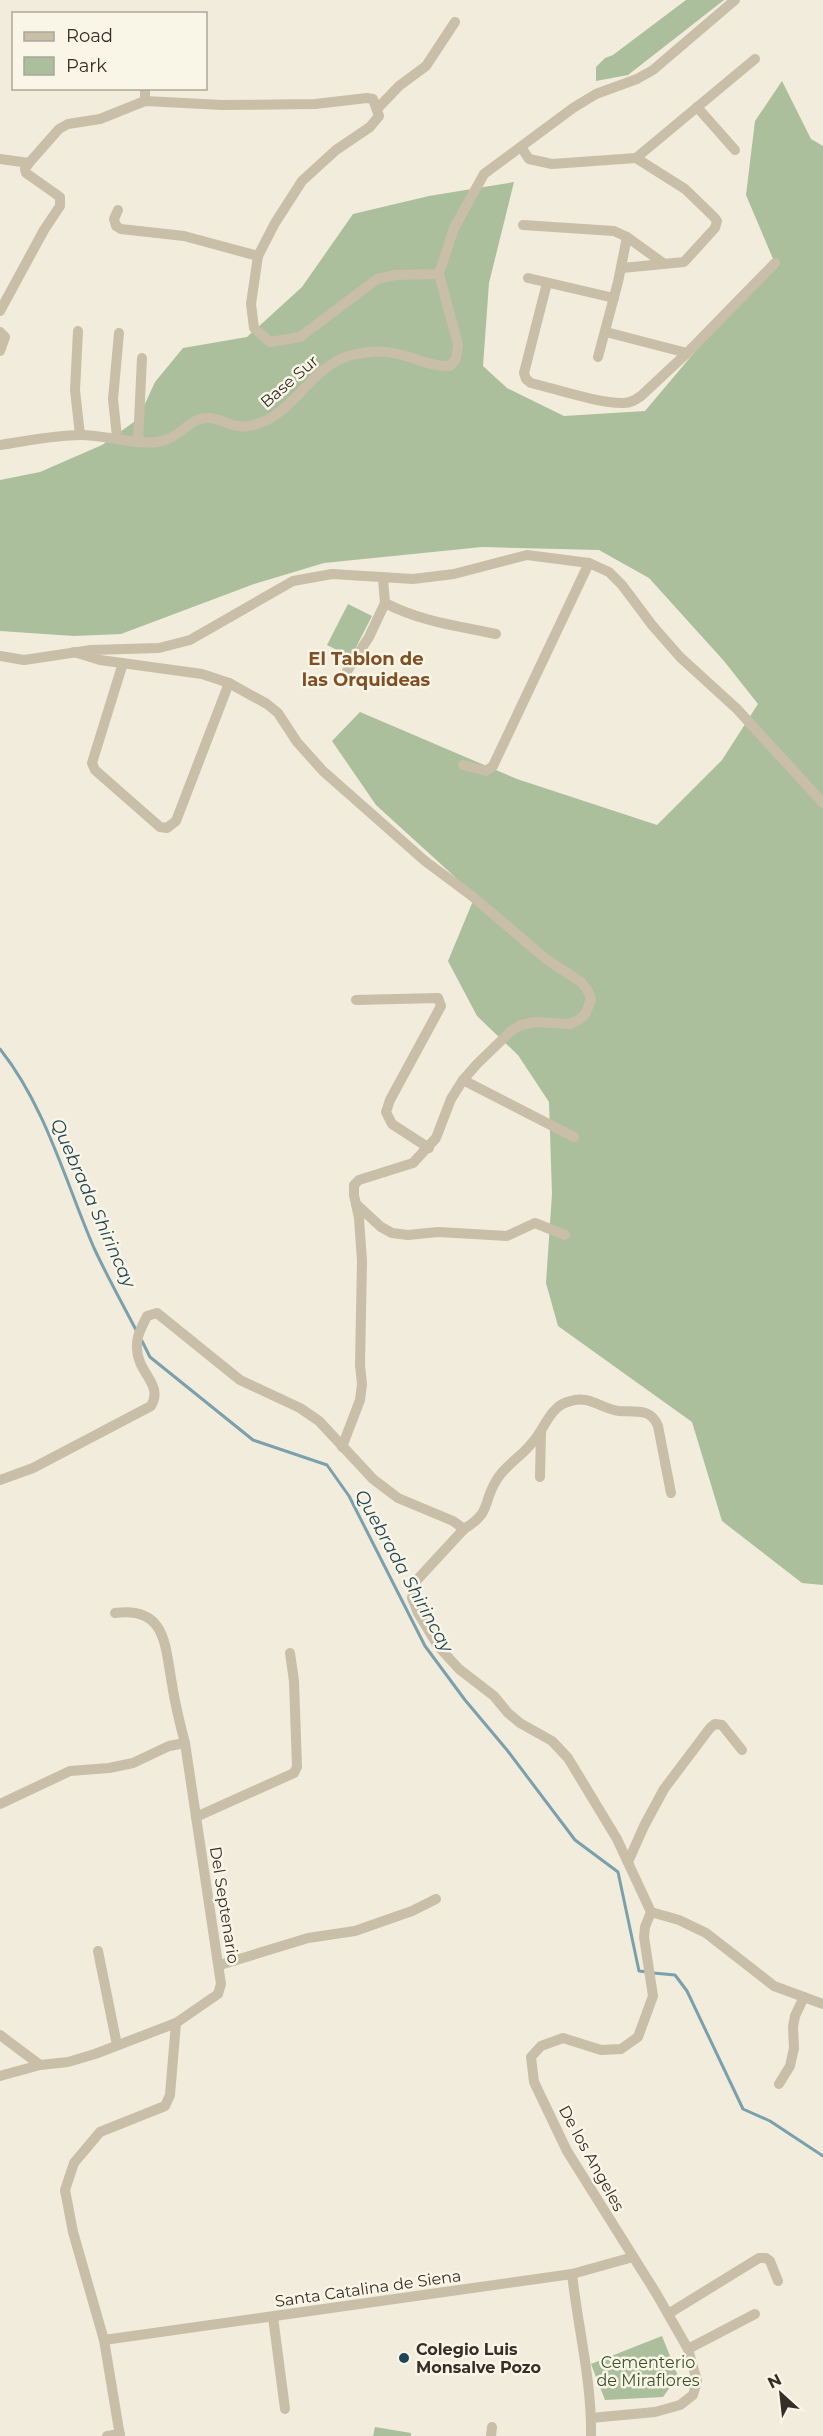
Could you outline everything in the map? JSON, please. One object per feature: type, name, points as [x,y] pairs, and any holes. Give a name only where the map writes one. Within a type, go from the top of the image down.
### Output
[{"type":"street","points":[[0,311],[44,230],[60,206],[60,197],[26,173],[25,169],[59,129],[68,124],[100,119],[145,101],[222,105],[315,104],[373,99],[379,116],[370,127],[336,150],[302,181],[275,223],[258,256],[251,304],[254,328],[270,342],[300,337],[377,279],[395,275],[439,274],[454,228],[484,174],[573,108],[596,94],[637,79],[653,70],[735,0]]},
{"type":"street","points":[[378,108],[399,86],[426,66],[455,22]]},
{"type":"street","points":[[522,147],[529,159],[552,164],[636,158],[755,59]]},
{"type":"street","points":[[145,90],[145,101]]},
{"type":"street","points":[[697,107],[735,150]]},
{"type":"street","points":[[622,268],[684,262],[715,228],[717,221],[685,189],[636,158]]},
{"type":"street","points":[[0,159],[29,163]]},
{"type":"street","points":[[118,210],[114,219],[116,226],[121,229],[184,236],[258,256]]},
{"type":"street","points":[[523,225],[614,231],[627,237],[663,263]]},
{"type":"street","points":[[598,357],[622,268],[627,237]]},
{"type":"street","points":[[547,283],[524,373],[526,379],[531,383],[612,401],[633,402],[687,353],[776,263]]},
{"type":"street","name":"Base Sur","points":[[0,445],[80,435],[117,437],[138,442],[159,442],[176,437],[193,422],[204,418],[216,419],[232,427],[248,427],[273,418],[330,365],[351,355],[391,352],[437,367],[450,366],[456,359],[458,345],[439,274]]},
{"type":"street","points":[[528,278],[614,298]]},
{"type":"street","points":[[78,331],[75,390],[80,435]]},
{"type":"street","points":[[0,332],[5,337],[0,351]]},
{"type":"street","points":[[606,332],[687,353]]},
{"type":"street","points":[[117,437],[113,399],[118,333]]},
{"type":"street","points":[[138,442],[142,358]]},
{"type":"street","points":[[0,656],[24,660],[74,652],[159,648],[190,640],[292,581],[332,574],[383,579],[413,579],[454,574],[527,555],[590,563],[609,572],[622,585],[680,657],[737,709],[823,803]]},
{"type":"street","points":[[462,765],[486,771],[493,765],[590,563]]},
{"type":"street","points":[[346,671],[369,637],[385,603],[383,579]]},
{"type":"street","points":[[385,603],[438,622],[496,634]]},
{"type":"street","points":[[74,652],[87,658],[202,674],[229,683],[267,704],[278,713],[297,742],[323,771],[425,861],[472,896],[546,959],[581,982],[591,999],[586,1013],[570,1024],[535,1022],[521,1025],[511,1031],[463,1080],[429,1148],[413,1163],[359,1180],[354,1185],[363,1261],[360,1365],[362,1384],[360,1400],[342,1447]]},
{"type":"street","points":[[123,663],[92,763],[96,770],[160,827],[167,828],[176,821],[229,683]]},
{"type":"street","points":[[356,1000],[438,998],[441,1002],[386,1112],[392,1125],[429,1148]]},
{"type":"street","points":[[463,1080],[574,1137]]},
{"type":"street","points":[[356,1204],[381,1227],[392,1233],[408,1235],[438,1232],[507,1236],[535,1223],[565,1235]]},
{"type":"street","points":[[0,1480],[33,1468],[151,1406],[156,1397],[154,1387],[138,1361],[138,1336],[147,1316],[157,1313],[240,1380],[319,1421],[373,1479],[398,1498],[453,1521],[464,1529]]},
{"type":"street","points":[[671,1493],[654,1416],[648,1412],[615,1410],[590,1400],[572,1400],[557,1407],[528,1448],[496,1479],[484,1513],[478,1521],[464,1529],[416,1581],[412,1598],[418,1613],[438,1646],[459,1669],[495,1696],[508,1713],[520,1723],[552,1741],[567,1758],[585,1784],[628,1862],[651,1912],[679,1920],[706,1933],[774,1986],[823,2004]]},
{"type":"street","points":[[540,1477],[542,1430]]},
{"type":"street","name":"Del Septenario","points":[[116,1613],[131,1611],[143,1614],[154,1622],[166,1641],[172,1684],[185,1743],[220,1965],[221,1984],[218,1994],[176,2023]]},
{"type":"street","points":[[196,1817],[294,1773],[297,1767],[290,1653]]},
{"type":"street","points":[[628,1862],[664,1789],[710,1728],[715,1724],[722,1725],[742,1750]]},
{"type":"street","points":[[0,1804],[70,1771],[109,1768],[133,1763],[170,1746],[185,1743]]},
{"type":"street","points":[[220,1965],[308,1938],[356,1931],[412,1911],[436,1899]]},
{"type":"street","name":"De los Angeles","points":[[591,2418],[655,2412],[680,2405],[693,2395],[697,2381],[688,2349],[567,2151],[534,2082],[531,2057],[542,2046],[563,2038],[601,2050],[621,2049],[638,2037],[653,1996],[645,1951],[645,1927],[651,1912]]},
{"type":"street","points":[[98,1950],[117,2045]]},
{"type":"street","points":[[779,2084],[790,2066],[794,2048],[795,2016],[804,1997]]},
{"type":"street","points":[[0,2076],[40,2065],[68,2062],[176,2023],[170,2095],[165,2106],[100,2132],[74,2163],[65,2190],[73,2232],[105,2340],[120,2435],[107,2436]]},
{"type":"street","points":[[0,2035],[40,2065]]},
{"type":"street","name":"Santa Catalina de Siena","points":[[105,2340],[572,2274],[633,2257]]},
{"type":"street","points":[[668,2314],[759,2258],[766,2258],[770,2261],[778,2281]]},
{"type":"street","points":[[572,2274],[591,2418],[591,2436]]},
{"type":"street","points":[[688,2349],[755,2314]]},
{"type":"street","points":[[273,2316],[285,2409]]},
{"type":"green space","points":[[686,0],[724,0],[628,75],[596,81],[596,67],[605,58],[613,55]]},
{"type":"green space","points":[[782,81],[811,139],[823,146],[823,1585],[802,1583],[722,1521],[692,1422],[558,1326],[546,1283],[552,1194],[549,1102],[518,1055],[477,1016],[448,961],[473,901],[455,877],[376,805],[332,741],[360,712],[517,779],[657,825],[722,760],[758,704],[724,661],[649,578],[599,550],[482,547],[324,563],[254,584],[121,634],[74,636],[0,631],[0,480],[40,472],[102,445],[138,419],[155,382],[183,348],[247,337],[302,287],[353,214],[429,196],[514,182],[489,283],[483,366],[507,388],[564,416],[645,411],[704,341],[776,266],[746,195],[755,121]]},
{"type":"green space","points":[[348,604],[372,616],[351,657],[327,645]]},
{"type":"green space","name":"Cementerio de Miraflores","points":[[662,2336],[678,2376],[663,2397],[605,2400],[591,2364]]},
{"type":"green space","points":[[375,2427],[411,2433],[411,2436],[373,2436]]},
{"type":"waterway","name":"Quebrada Shirincay","points":[[0,1049],[30,1095],[53,1145],[94,1248],[136,1330]]},
{"type":"waterway","name":"Quebrada Shirincay","points":[[142,1341],[150,1357],[253,1440],[327,1465],[349,1496],[425,1646],[575,1840],[618,1872],[639,1971],[647,1972]]},
{"type":"waterway","name":"Quebrada Shirincay","points":[[653,1973],[675,1975],[687,1991],[743,2109],[770,2121],[823,2156]]},
{"type":"place","name":"Colegio Luis Monsalve Pozo","points":[[404,2358]]},
{"type":"district","name":"El Tablon de las Orquideas","points":[[366,669]]}]
